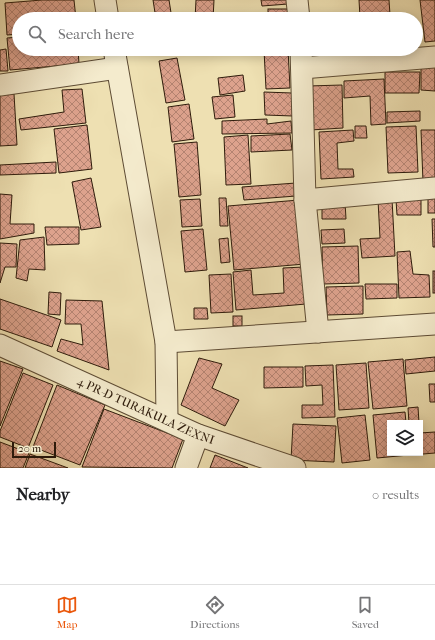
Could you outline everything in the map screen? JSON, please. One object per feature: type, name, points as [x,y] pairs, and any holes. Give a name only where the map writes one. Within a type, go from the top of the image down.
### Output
[{"type":"street","points":[[105,0],[107,12]]},
{"type":"street","points":[[297,0],[298,12]]},
{"type":"street","points":[[318,332],[305,200],[301,59],[435,57]]},
{"type":"street","points":[[0,85],[115,59],[166,342],[167,419]]},
{"type":"street","points":[[305,200],[435,188]]},
{"type":"street","points":[[166,342],[435,324]]},
{"type":"street","name":"4 PR-D TURAKULA ZEXNI","points":[[0,344],[167,419],[198,435],[295,468]]},
{"type":"street","points":[[186,468],[198,435]]},
{"type":"building","points":[[42,0],[74,0],[75,12],[12,12],[12,35],[7,35],[5,3]]},
{"type":"building","points":[[153,0],[169,0],[171,12],[155,12]]},
{"type":"building","points":[[196,0],[214,0],[213,12],[195,12]]},
{"type":"building","points":[[261,0],[287,0],[288,4],[262,6]]},
{"type":"building","points":[[359,0],[389,0],[390,12],[360,12]]},
{"type":"building","points":[[420,0],[435,0],[435,41],[425,42],[423,12],[421,12]]},
{"type":"building","points":[[268,9],[289,9],[289,12],[268,12]]},
{"type":"building","points":[[7,38],[12,38],[12,56],[78,56],[79,64],[10,70]]},
{"type":"building","points":[[6,49],[8,71],[0,71],[0,50]]},
{"type":"building","points":[[264,56],[288,56],[290,88],[266,89]]},
{"type":"building","points":[[177,58],[185,100],[166,103],[159,61]]},
{"type":"building","points":[[435,67],[435,91],[421,90],[421,68]]},
{"type":"building","points":[[385,72],[420,72],[419,93],[385,93]]},
{"type":"building","points":[[243,75],[245,91],[220,95],[218,78]]},
{"type":"building","points":[[384,79],[386,124],[371,125],[370,96],[344,98],[344,81]]},
{"type":"building","points":[[342,85],[343,128],[310,130],[308,86]]},
{"type":"building","points":[[82,89],[86,123],[21,130],[19,119],[64,112],[62,90]]},
{"type":"building","points":[[264,92],[292,93],[293,116],[265,115]]},
{"type":"building","points":[[14,94],[17,145],[0,146],[0,95]]},
{"type":"building","points":[[233,95],[235,117],[215,119],[212,97]]},
{"type":"building","points":[[189,104],[194,139],[172,142],[168,107]]},
{"type":"building","points":[[420,111],[420,121],[387,123],[387,112]]},
{"type":"building","points":[[267,119],[267,124],[291,121],[292,133],[222,134],[222,121]]},
{"type":"building","points":[[87,125],[92,169],[59,173],[54,129]]},
{"type":"building","points":[[355,126],[366,126],[367,138],[355,138]]},
{"type":"building","points":[[416,126],[418,172],[388,173],[386,127]]},
{"type":"building","points":[[353,130],[354,141],[337,143],[338,169],[353,169],[354,177],[321,179],[319,132]]},
{"type":"building","points":[[421,130],[435,130],[435,182],[423,182]]},
{"type":"building","points":[[290,134],[292,150],[251,152],[251,136]]},
{"type":"building","points":[[248,135],[251,184],[226,185],[224,137]]},
{"type":"building","points":[[197,142],[201,195],[179,197],[174,144]]},
{"type":"building","points":[[56,162],[56,173],[0,175],[0,165]]},
{"type":"building","points":[[91,178],[101,227],[81,230],[72,182]]},
{"type":"building","points":[[296,183],[296,196],[244,200],[242,187]]},
{"type":"building","points":[[0,194],[12,195],[10,224],[34,224],[34,233],[0,239]]},
{"type":"building","points":[[428,196],[435,196],[435,213],[428,213]]},
{"type":"building","points":[[219,198],[226,198],[228,226],[220,226]]},
{"type":"building","points":[[200,199],[202,226],[182,227],[180,200]]},
{"type":"building","points":[[392,199],[395,256],[362,258],[360,239],[380,238],[378,200]]},
{"type":"building","points":[[421,199],[421,215],[397,215],[396,200]]},
{"type":"building","points":[[299,200],[305,264],[234,270],[228,206]]},
{"type":"building","points":[[345,202],[346,219],[322,219],[322,203]]},
{"type":"building","points":[[432,219],[435,219],[435,247],[433,247]]},
{"type":"building","points":[[45,227],[79,227],[79,244],[47,245]]},
{"type":"building","points":[[203,229],[207,270],[185,272],[181,231]]},
{"type":"building","points":[[344,229],[345,243],[322,244],[321,230]]},
{"type":"building","points":[[44,237],[45,270],[29,269],[27,281],[16,278],[20,240]]},
{"type":"building","points":[[228,238],[230,262],[221,263],[219,239]]},
{"type":"building","points":[[0,243],[17,244],[16,267],[5,267],[0,283]]},
{"type":"building","points":[[358,246],[359,283],[323,284],[322,247]]},
{"type":"building","points":[[410,251],[413,274],[429,275],[430,297],[399,298],[397,252]]},
{"type":"building","points":[[304,267],[306,304],[236,310],[233,272],[251,270],[253,295],[284,293],[283,268]]},
{"type":"building","points":[[433,271],[435,271],[435,293],[433,293]]},
{"type":"building","points":[[231,274],[233,312],[211,313],[209,275]]},
{"type":"building","points":[[365,284],[397,284],[397,298],[366,299]]},
{"type":"building","points":[[363,286],[363,314],[327,315],[326,287]]},
{"type":"building","points":[[49,292],[61,293],[60,315],[48,314]]},
{"type":"building","points":[[0,299],[61,320],[52,347],[0,329]]},
{"type":"building","points":[[66,300],[102,301],[109,370],[57,351],[61,339],[83,345],[81,324],[65,324]]},
{"type":"building","points":[[194,308],[207,308],[208,319],[194,319]]},
{"type":"building","points":[[233,316],[242,316],[242,326],[233,326]]},
{"type":"building","points":[[435,357],[435,371],[406,374],[405,360]]},
{"type":"building","points":[[199,358],[222,364],[212,388],[239,400],[225,426],[181,405]]},
{"type":"building","points":[[403,359],[407,406],[373,409],[368,362]]},
{"type":"building","points":[[0,361],[23,369],[0,426]]},
{"type":"building","points":[[366,363],[369,408],[339,410],[336,365]]},
{"type":"building","points":[[333,365],[335,417],[302,418],[302,405],[323,405],[322,385],[306,386],[305,366]]},
{"type":"building","points":[[264,367],[303,367],[303,387],[264,388]]},
{"type":"building","points":[[23,373],[53,385],[28,448],[0,437],[0,431]]},
{"type":"building","points":[[429,384],[435,384],[435,402],[430,402]]},
{"type":"building","points":[[57,385],[105,405],[80,465],[33,447]]},
{"type":"building","points":[[418,407],[419,420],[409,420],[408,408]]},
{"type":"building","points":[[104,409],[183,439],[172,468],[82,467]]},
{"type":"building","points":[[405,412],[406,420],[387,420],[387,456],[398,456],[377,458],[373,415]]},
{"type":"building","points":[[365,415],[370,460],[342,463],[337,418]]},
{"type":"building","points":[[293,424],[336,426],[334,462],[291,460]]},
{"type":"building","points":[[435,432],[435,453],[423,454],[423,433]]},
{"type":"building","points":[[0,442],[29,453],[23,468],[0,468]]},
{"type":"building","points":[[30,454],[68,468],[25,468]]},
{"type":"building","points":[[215,455],[248,468],[210,468]]}]
